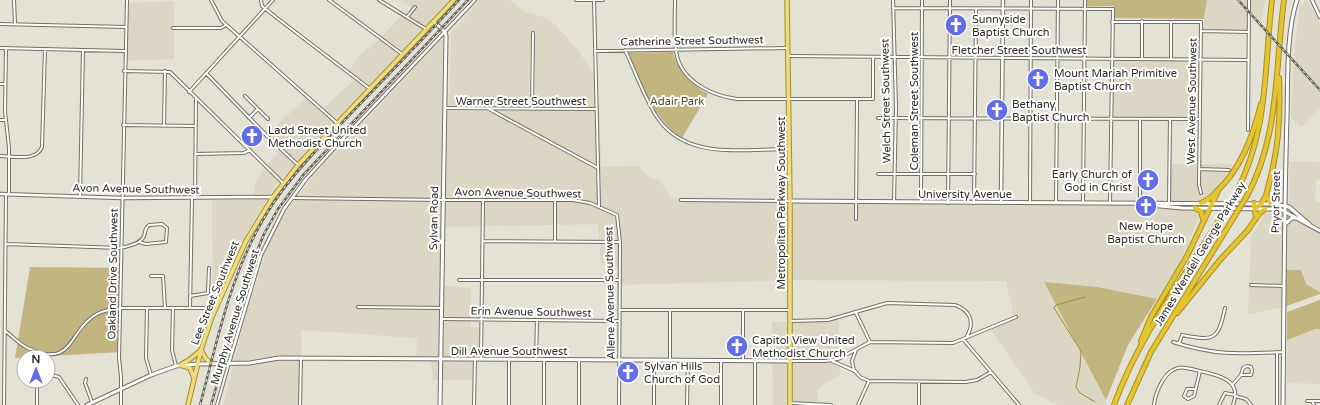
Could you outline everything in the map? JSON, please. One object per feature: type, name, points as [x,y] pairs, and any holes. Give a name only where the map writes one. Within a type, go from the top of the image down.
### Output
[{"type":"highway","points":[[1202,203],[1219,190],[1235,170],[1256,121],[1265,88],[1272,0]]},
{"type":"highway","points":[[1255,209],[1262,204],[1266,195],[1276,161],[1280,128],[1279,59],[1284,0]]},
{"type":"highway","name":"James Wendell George Parkway","points":[[1127,405],[1141,372],[1169,322],[1247,196],[1260,169],[1269,141],[1274,112],[1279,59]]},
{"type":"highway","name":"James Wendell George Parkway","points":[[1114,405],[1136,354],[1236,193],[1257,142],[1265,88]]},
{"type":"highway","points":[[1136,354],[1148,323],[1187,256],[1219,190]]},
{"type":"highway","points":[[1266,195],[1270,204]]},
{"type":"highway","points":[[1254,204],[1256,218]]},
{"type":"highway","points":[[1195,208],[1202,213],[1203,221]]},
{"type":"highway","points":[[1175,314],[1265,209]]},
{"type":"main road","name":"Lee Street Southwest","points":[[188,405],[201,350],[216,308],[246,240],[273,197],[298,165],[454,0]]},
{"type":"main road","name":"Metropolitan Parkway Southwest","points":[[787,0],[790,149],[790,404]]},
{"type":"main road","name":"Pryor Street","points":[[1283,405],[1285,205],[1289,61],[1292,21],[1298,0]]},
{"type":"main road","points":[[434,22],[445,32]]},
{"type":"main road","name":"Sylvan Road","points":[[440,405],[445,32]]},
{"type":"main road","name":"University Avenue","points":[[790,201],[1140,204],[1195,208],[1265,209],[1285,211],[1309,224]]},
{"type":"main road","name":"University Avenue","points":[[1169,205],[1202,203],[1285,205],[1320,231]]},
{"type":"main road","points":[[1285,225],[1288,220],[1297,218]]},
{"type":"main road","points":[[180,365],[190,360],[201,350],[206,359],[212,363]]},
{"type":"main road","name":"Dill Avenue Southwest","points":[[87,405],[151,375],[180,365],[250,363],[279,358],[790,361]]},
{"type":"main road","points":[[180,365],[192,370],[194,382]]},
{"type":"street","points":[[14,0],[15,24]]},
{"type":"street","name":"Oakland Drive Southwest","points":[[121,405],[119,358],[124,71],[127,0]]},
{"type":"street","points":[[211,0],[218,16],[226,25],[338,124]]},
{"type":"street","points":[[262,0],[262,6],[370,89]]},
{"type":"street","points":[[189,92],[273,0]]},
{"type":"street","points":[[329,0],[403,55]]},
{"type":"street","points":[[380,0],[427,30]]},
{"type":"street","name":"Murphy Avenue Southwest","points":[[217,405],[261,255],[275,224],[292,198],[336,146],[475,0]]},
{"type":"street","points":[[576,0],[603,0]]},
{"type":"street","points":[[594,0],[599,207]]},
{"type":"street","points":[[675,0],[676,50],[679,62],[686,74],[699,85],[714,94],[737,99],[873,99],[873,57]]},
{"type":"street","name":"Welch Street Southwest","points":[[894,0],[896,118],[894,202]]},
{"type":"street","name":"Coleman Street Southwest","points":[[921,202],[922,0]]},
{"type":"street","points":[[948,202],[950,0]]},
{"type":"street","points":[[1001,203],[1003,0]]},
{"type":"street","points":[[1030,203],[1031,0]]},
{"type":"street","points":[[1056,203],[1058,0]]},
{"type":"street","points":[[1083,204],[1085,0]]},
{"type":"street","points":[[1248,130],[1250,0]]},
{"type":"street","points":[[1312,0],[1319,7],[1320,17]]},
{"type":"street","points":[[407,17],[415,7]]},
{"type":"street","points":[[894,8],[1112,9],[1110,204]]},
{"type":"street","points":[[974,203],[976,9]]},
{"type":"street","points":[[1112,22],[1171,22],[1171,59]]},
{"type":"street","points":[[1142,22],[1142,59]]},
{"type":"street","name":"West Avenue Southwest","points":[[1171,22],[1201,22],[1199,185],[1201,193]]},
{"type":"street","points":[[0,24],[126,27]]},
{"type":"street","points":[[173,28],[221,28],[226,25]]},
{"type":"street","points":[[1201,31],[1249,32]]},
{"type":"street","points":[[532,109],[533,33]]},
{"type":"street","points":[[0,48],[125,51]]},
{"type":"street","points":[[4,405],[6,244],[10,156],[5,120],[6,48]]},
{"type":"street","name":"Catherine Street Southwest","points":[[595,51],[788,48]]},
{"type":"street","points":[[0,156],[33,156],[39,152],[42,147],[45,49]]},
{"type":"street","points":[[80,196],[83,50]]},
{"type":"street","points":[[625,50],[656,115],[667,129],[681,140],[696,147],[711,150],[790,149]]},
{"type":"street","name":"Fletcher Street Southwest","points":[[788,56],[1249,60]]},
{"type":"street","points":[[124,71],[170,72],[283,183]]},
{"type":"street","points":[[164,126],[165,71]]},
{"type":"street","points":[[206,73],[249,118],[298,165]]},
{"type":"street","points":[[0,84],[5,84]]},
{"type":"street","points":[[245,96],[268,119]]},
{"type":"street","points":[[190,308],[196,98]]},
{"type":"street","points":[[856,219],[857,99]]},
{"type":"street","name":"Warner Street Southwest","points":[[445,108],[597,109]]},
{"type":"street","points":[[488,108],[598,168]]},
{"type":"street","points":[[249,118],[258,109]]},
{"type":"street","points":[[878,118],[1200,119]]},
{"type":"street","points":[[1140,119],[1140,204]]},
{"type":"street","points":[[1169,205],[1170,119]]},
{"type":"street","points":[[0,120],[5,120]]},
{"type":"street","points":[[123,125],[195,126]]},
{"type":"street","points":[[195,154],[244,153],[250,150]]},
{"type":"street","points":[[1200,169],[1230,170]]},
{"type":"street","points":[[878,174],[975,174]]},
{"type":"street","name":"Avon Avenue Southwest","points":[[0,194],[122,198],[273,197]]},
{"type":"street","name":"Avon Avenue Southwest","points":[[292,198],[555,200],[579,201],[599,207]]},
{"type":"street","points":[[481,360],[483,200]]},
{"type":"street","points":[[555,200],[555,241]]},
{"type":"street","points":[[682,200],[790,201]]},
{"type":"street","name":"Allene Avenue Southwest","points":[[599,207],[617,215],[620,242],[619,405]]},
{"type":"street","points":[[6,244],[121,248],[139,242],[144,237],[145,230],[149,225],[162,224],[167,228],[166,242],[146,244],[139,242]]},
{"type":"street","points":[[483,241],[620,242]]},
{"type":"street","points":[[190,296],[208,293],[209,268]]},
{"type":"street","points":[[151,276],[163,276],[165,308]]},
{"type":"street","points":[[459,280],[619,280]]},
{"type":"street","points":[[1251,285],[1284,286]]},
{"type":"street","points":[[790,321],[828,320],[887,303],[955,304],[964,309],[970,318],[971,327],[966,337]]},
{"type":"street","points":[[358,307],[442,308]]},
{"type":"street","points":[[5,332],[30,349],[53,355],[66,348],[91,317],[106,310],[147,308],[216,308]]},
{"type":"street","points":[[147,308],[146,358],[151,375]]},
{"type":"street","points":[[173,308],[172,350],[176,366]]},
{"type":"street","points":[[1179,344],[1182,335],[1206,339],[1214,336],[1219,330],[1223,321],[1225,308]]},
{"type":"street","points":[[619,310],[790,310]]},
{"type":"street","points":[[670,310],[670,360]]},
{"type":"street","points":[[742,310],[743,361]]},
{"type":"street","points":[[856,313],[870,342]]},
{"type":"street","points":[[790,361],[831,361],[845,357],[856,349],[870,342],[953,344],[966,337],[1016,317]]},
{"type":"street","name":"Erin Avenue Southwest","points":[[442,319],[619,321]]},
{"type":"street","points":[[536,360],[537,320]]},
{"type":"street","points":[[963,339],[1019,405]]},
{"type":"street","points":[[1173,342],[1196,349],[1222,354],[1249,355],[1283,352]]},
{"type":"street","points":[[856,349],[852,361],[855,371],[860,377],[869,381],[966,382],[977,380],[991,372]]},
{"type":"street","points":[[1277,352],[1277,405]]},
{"type":"street","points":[[300,405],[301,358]]},
{"type":"street","points":[[474,405],[475,359]]},
{"type":"street","points":[[509,360],[509,405]]},
{"type":"street","points":[[544,360],[544,405]]},
{"type":"street","points":[[578,405],[579,360]]},
{"type":"street","points":[[654,360],[654,405]]},
{"type":"street","points":[[687,405],[688,360]]},
{"type":"street","points":[[721,405],[722,360]]},
{"type":"street","points":[[755,361],[755,405]]},
{"type":"street","points":[[831,361],[855,371]]},
{"type":"street","points":[[1232,385],[1242,375],[1245,366],[1251,367],[1252,371],[1250,375],[1242,375]]},
{"type":"street","points":[[1154,405],[1156,396],[1170,372],[1182,368],[1224,377],[1232,385],[1235,396],[1233,405]]},
{"type":"street","points":[[1196,389],[1187,389],[1184,396],[1188,399],[1192,398],[1196,389],[1200,371]]},
{"type":"street","points":[[56,376],[59,377],[78,405]]},
{"type":"street","points":[[86,379],[85,383],[93,402]]},
{"type":"street","points":[[858,405],[869,381]]},
{"type":"street","points":[[919,382],[919,405]]},
{"type":"street","points":[[37,389],[37,405]]},
{"type":"street","points":[[1219,405],[1225,393],[1246,399],[1251,405]]},
{"type":"street","points":[[1307,401],[1320,401]]},
{"type":"street","points":[[1312,401],[1314,405]]},
{"type":"street","points":[[790,404],[831,405]]},
{"type":"shaded area","points":[[401,0],[450,0],[426,26],[407,16],[412,8]]},
{"type":"shaded area","points":[[480,0],[509,0],[525,12],[547,18],[556,25],[577,49],[594,74],[594,97],[599,98],[601,167],[638,166],[651,179],[659,180],[671,197],[1007,203],[1169,203],[1171,164],[1233,164],[1205,204],[1174,276],[1157,299],[1128,293],[1044,283],[1106,400],[1105,405],[1057,405],[1035,394],[990,328],[1014,319],[1006,281],[789,280],[620,285],[618,267],[601,265],[598,224],[443,227],[443,286],[471,288],[471,327],[480,328],[481,360],[474,360],[474,380],[433,380],[431,359],[416,359],[417,338],[301,330],[301,405],[223,405],[247,311],[268,246],[284,214],[316,173],[443,38],[442,111],[535,111],[534,50],[530,50],[529,106],[449,105],[451,33]]},
{"type":"shaded area","points":[[1207,0],[1265,0],[1261,23],[1247,5],[1247,30],[1203,29]]},
{"type":"shaded area","points":[[1307,0],[1320,23],[1320,109],[1301,127],[1291,117],[1294,54],[1300,6]]},
{"type":"shaded area","points":[[174,1],[174,59],[123,61],[126,3]]},
{"type":"shaded area","points":[[401,16],[422,30],[278,182],[213,288],[212,200],[254,199],[255,182],[278,152],[264,137],[306,98],[321,111],[355,79],[347,73],[366,48],[370,49]]},
{"type":"shaded area","points":[[1111,58],[1201,62],[1200,118],[1111,118]]},
{"type":"shaded area","points":[[1290,161],[1320,162],[1320,180],[1316,180],[1315,201],[1320,202],[1320,292],[1306,284],[1284,307],[1248,314],[1251,237],[1265,213],[1285,213],[1289,215]]},
{"type":"shaded area","points":[[1320,300],[1320,384],[1287,383],[1287,312]]},
{"type":"shaded area","points":[[838,319],[840,374],[818,389],[818,405],[773,405],[772,322]]},
{"type":"green space","points":[[1087,0],[1207,0],[1204,19],[1115,18],[1114,6],[1087,6]]},
{"type":"green space","name":"Adair Park","points":[[673,52],[678,66],[686,77],[708,94],[682,138],[672,131],[656,112],[628,53]]},
{"type":"green space","points":[[30,267],[120,268],[121,352],[56,356],[56,349],[16,349]]},
{"type":"green space","points":[[1284,270],[1301,270],[1306,284],[1320,292],[1320,294],[1284,307]]},
{"type":"green space","points":[[1044,282],[1097,287],[1157,299],[1128,345],[1106,400]]},
{"type":"green space","points":[[1320,300],[1320,329],[1315,329],[1287,340],[1287,312]]},
{"type":"waterway","points":[[1085,297],[1056,305],[1054,308],[1081,351],[1080,367],[1076,387],[1080,393],[1095,402]]},
{"type":"railway","points":[[200,405],[231,291],[239,269],[267,212],[286,185],[308,160],[459,0]]},
{"type":"railway","points":[[211,405],[251,266],[264,234],[278,209],[304,174],[468,0]]},
{"type":"railway","points":[[1238,0],[1320,90]]},
{"type":"place","name":"Sunnyside Baptist Church","points":[[956,25]]},
{"type":"place","name":"Mount Mariah Primitive Baptist Church","points":[[1038,79]]},
{"type":"place","name":"Bethany Baptist Church","points":[[997,110]]},
{"type":"place","name":"Ladd Street United Methodist Church","points":[[252,136]]},
{"type":"place","name":"Early Church of God in Christ","points":[[1148,180]]},
{"type":"place","name":"New Hope Baptist Church","points":[[1146,206]]},
{"type":"place","name":"Capitol View United Methodist Church","points":[[737,346]]},
{"type":"place","name":"Sylvan Hills Church of God","points":[[628,372]]}]
